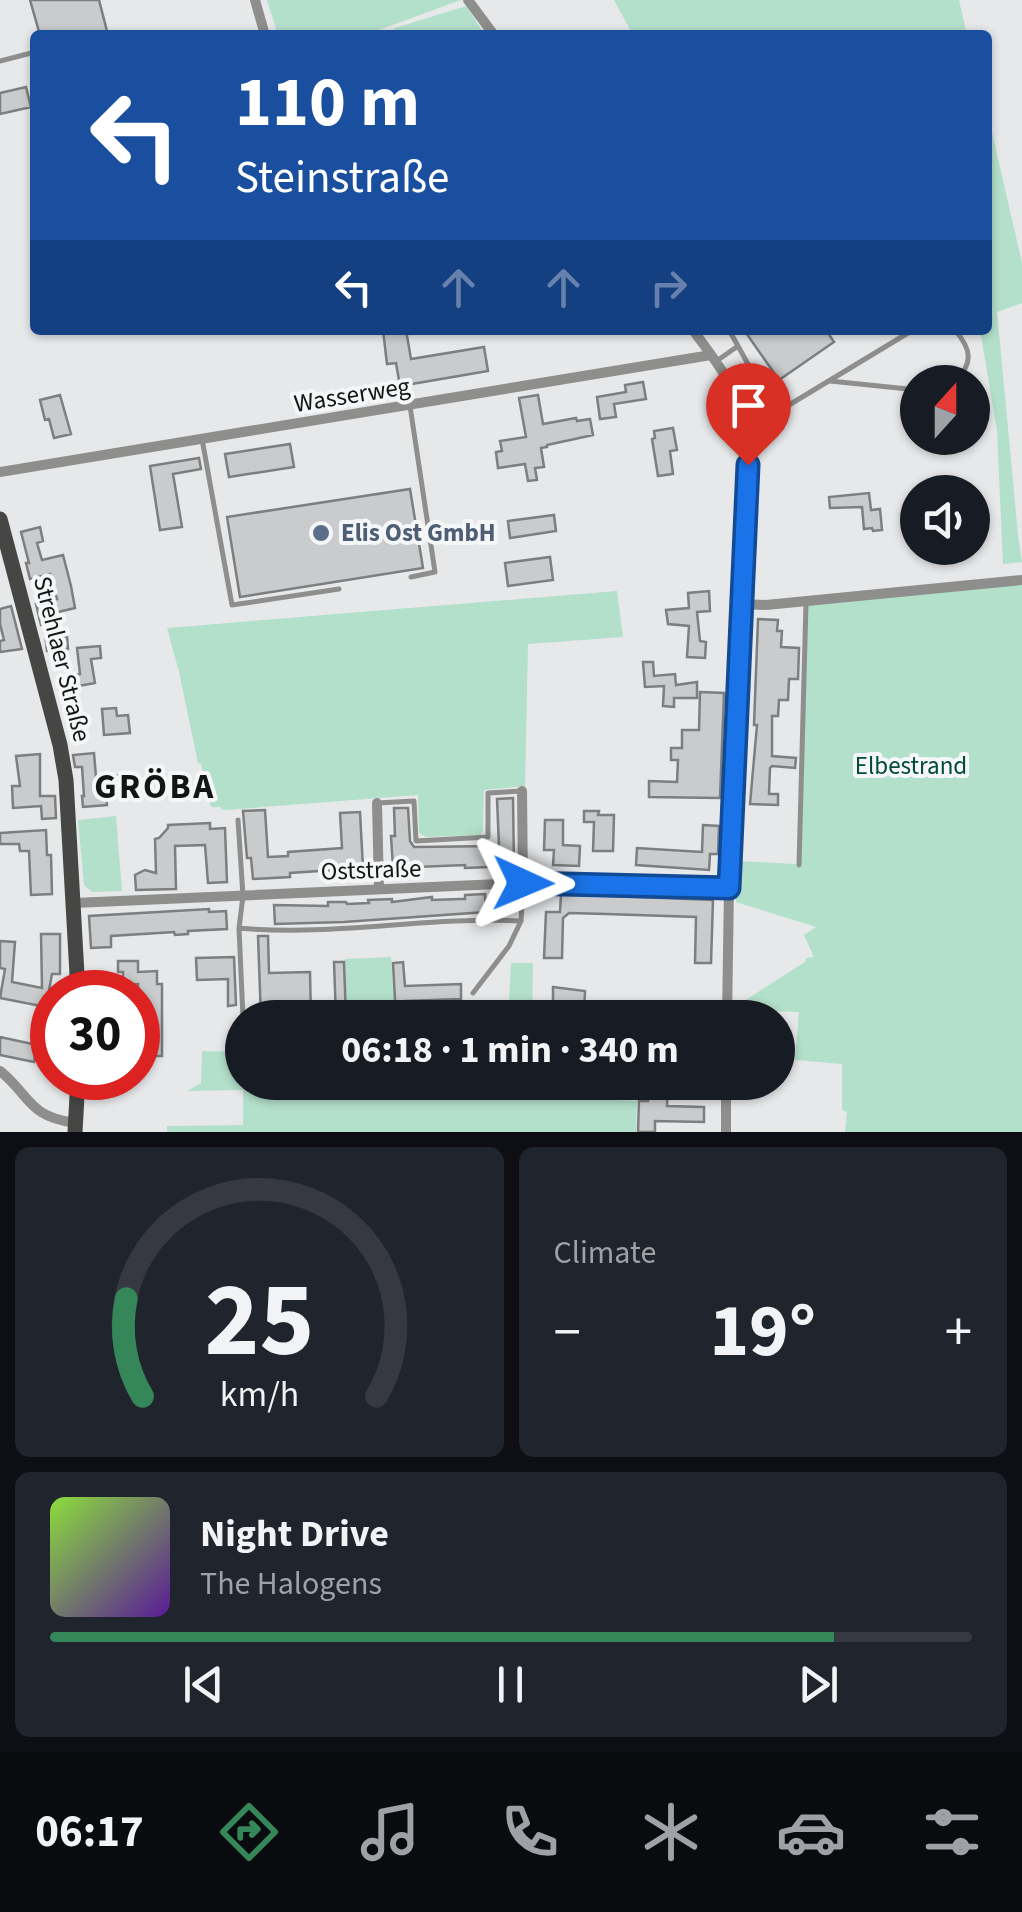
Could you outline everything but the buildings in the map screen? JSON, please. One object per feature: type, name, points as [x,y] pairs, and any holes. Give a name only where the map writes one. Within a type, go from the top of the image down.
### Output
[{"type":"main road","name":"Strehlaer Straße","points":[[0,518],[66,780],[77,970]]},
{"type":"main road","points":[[75,1128],[77,1100]]},
{"type":"street","points":[[255,0],[264,30]]},
{"type":"street","points":[[468,0],[490,30]]},
{"type":"street","points":[[697,335],[736,392],[749,439],[727,1000]]},
{"type":"street","name":"Wasserweg","points":[[0,472],[713,358]]},
{"type":"street","points":[[742,604],[766,606],[1022,580]]},
{"type":"street","points":[[522,791],[523,883]]},
{"type":"street","points":[[377,803],[379,890]]},
{"type":"street","name":"Oststraße","points":[[74,904],[523,883],[729,888]]},
{"type":"street","points":[[0,1071],[32,1106],[75,1128]]},
{"type":"street","points":[[726,1100],[726,1132]]},
{"type":"lane","points":[[0,61],[30,53]]},
{"type":"lane","points":[[732,335],[769,402],[784,408],[905,335]]},
{"type":"lane","points":[[959,335],[967,344],[966,365]]},
{"type":"lane","points":[[713,358],[738,346]]},
{"type":"lane","points":[[827,381],[900,388]]},
{"type":"lane","points":[[410,406],[435,572],[411,577]]},
{"type":"lane","points":[[202,439],[232,605],[338,588]]},
{"type":"lane","points":[[799,865],[806,601]]},
{"type":"lane","points":[[377,803],[414,801],[416,841],[488,837],[488,793],[522,791]]},
{"type":"lane","points":[[238,820],[243,896],[239,928],[242,1000]]},
{"type":"lane","points":[[474,993],[510,946],[521,921],[523,883]]},
{"type":"lane","points":[[239,928],[273,931],[521,921]]},
{"type":"green space","points":[[267,0],[461,0],[379,30],[276,30]]},
{"type":"green space","points":[[614,0],[959,0],[966,30],[630,30]]},
{"type":"green space","points":[[466,6],[482,30],[393,30]]},
{"type":"green space","points":[[992,132],[1022,263],[1022,303],[997,312],[1022,562],[1003,564],[997,431],[990,365],[986,365],[981,335],[992,335]]},
{"type":"green space","name":"Elbestrand","points":[[1022,584],[1022,1132],[845,1132],[842,1064],[795,1060],[799,1012],[795,1012],[795,1000],[746,1000],[806,958],[814,957],[804,935],[816,927],[736,902],[737,861],[797,864],[805,606]]},
{"type":"green space","points":[[617,591],[623,637],[528,644],[525,786],[484,790],[480,835],[426,837],[419,833],[418,795],[226,810],[211,807],[167,628]]},
{"type":"green space","points":[[116,816],[122,891],[92,892],[84,885],[78,820]]},
{"type":"green space","points":[[391,957],[394,1000],[346,1000],[345,959]]},
{"type":"green space","points":[[511,963],[533,963],[532,1000],[509,1000]]},
{"type":"green space","points":[[202,1051],[225,1052],[225,1090],[187,1091],[201,1083]]},
{"type":"green space","points":[[243,1100],[637,1101],[636,1132],[167,1132],[167,1126],[243,1125]]},
{"type":"place","name":"Elis Ost GmbH","points":[[321,533]]},
{"type":"district","name":"GRÖBA","points":[[155,787]]},
{"type":"route","points":[[523,883],[729,888],[748,465]]}]
